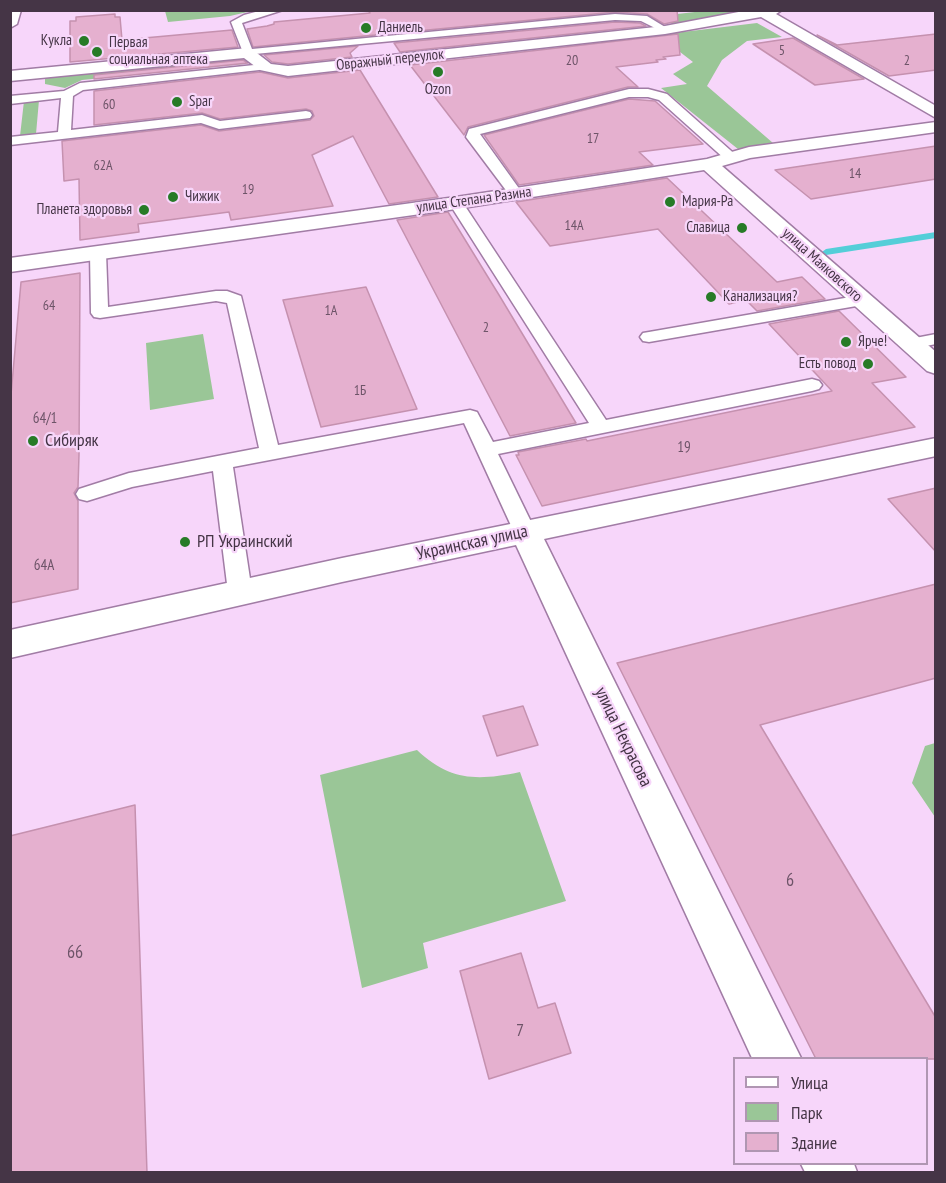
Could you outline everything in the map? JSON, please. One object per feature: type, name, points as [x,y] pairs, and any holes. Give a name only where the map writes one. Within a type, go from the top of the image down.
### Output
[{"type":"street","points":[[10,24],[14,10]]},
{"type":"street","points":[[766,11],[936,113]]},
{"type":"street","name":"Овражный переулок","points":[[264,67],[288,71],[664,30],[766,11]]},
{"type":"street","points":[[10,76],[248,53],[256,64],[264,67]]},
{"type":"street","name":"улица Степана Разина","points":[[10,265],[456,203],[708,164],[730,157],[936,127]]},
{"type":"street","name":"улица Маяковского","points":[[708,164],[936,366]]},
{"type":"street","name":"Украинская улица","points":[[10,644],[240,592],[936,447]]},
{"type":"street","name":"улица Некрасова","points":[[525,532],[776,1057]]},
{"type":"lane","points":[[278,10],[236,22],[248,53],[615,17],[643,18],[664,30]]},
{"type":"lane","points":[[582,10],[592,19]]},
{"type":"lane","points":[[477,17],[489,29]]},
{"type":"lane","points":[[10,100],[67,94],[80,87],[264,67]]},
{"type":"lane","points":[[516,194],[473,137],[474,132],[629,93],[648,93],[663,97],[730,157]]},
{"type":"lane","points":[[64,135],[67,94]]},
{"type":"lane","points":[[10,141],[202,118],[219,125],[306,115]]},
{"type":"lane","points":[[456,203],[601,427]]},
{"type":"lane","points":[[87,494],[129,480],[270,453],[235,300],[227,296],[216,296],[100,313],[98,253]]},
{"type":"lane","points":[[649,337],[862,300]]},
{"type":"lane","points":[[911,344],[936,339]]},
{"type":"lane","points":[[486,450],[812,385]]},
{"type":"lane","name":"улица Некрасова","points":[[270,453],[470,416],[525,532]]},
{"type":"lane","points":[[222,462],[240,592]]},
{"type":"green space","points":[[165,10],[252,11],[230,16],[168,22]]},
{"type":"green space","points":[[712,10],[756,10],[750,15],[672,24],[660,16]]},
{"type":"green space","points":[[757,23],[782,37],[747,41],[722,60],[707,86],[773,143],[738,149],[661,88],[687,84],[673,74],[693,62],[658,35]]},
{"type":"green space","points":[[241,55],[244,64],[82,80],[65,88],[45,84],[45,75]]},
{"type":"green space","points":[[39,100],[36,134],[20,136],[24,101]]},
{"type":"green space","points":[[203,334],[214,399],[150,410],[146,343]]},
{"type":"green space","points":[[936,743],[935,817],[912,783],[925,746]]},
{"type":"green space","points":[[417,750],[441,768],[465,776],[490,777],[520,772],[566,901],[423,943],[428,968],[362,988],[320,775]]},
{"type":"building","points":[[368,10],[677,10],[678,21],[664,24],[647,14],[615,12],[386,34],[383,29],[375,35],[253,47],[247,29],[267,26],[274,22],[370,13]]},
{"type":"building","points":[[115,14],[115,17],[120,17],[122,40],[232,30],[238,47],[70,62],[70,21],[76,21],[76,17]]},
{"type":"building","points":[[615,22],[640,23],[646,26],[400,52],[394,43]]},
{"type":"building","points":[[678,34],[680,55],[663,57],[666,59],[656,60],[658,62],[616,67],[638,87],[628,87],[468,127],[464,135],[410,65]]},
{"type":"building","points":[[936,34],[936,70],[889,76],[817,35],[837,45]]},
{"type":"building","points":[[793,38],[864,79],[815,85],[753,44]]},
{"type":"building","points":[[358,46],[350,53],[352,57],[288,64],[272,62],[264,55]]},
{"type":"building","points":[[243,60],[248,63],[94,79],[94,75]]},
{"type":"building","points":[[360,70],[438,197],[389,204],[353,136],[312,155],[333,206],[231,220],[229,212],[138,224],[139,232],[80,240],[79,179],[64,181],[62,141],[201,125],[219,131],[310,120],[314,116],[312,111],[306,109],[220,119],[202,113],[94,125],[94,91],[260,72],[288,78]]},
{"type":"building","points":[[629,99],[655,101],[703,144],[639,152],[653,165],[519,185],[484,135]]},
{"type":"building","points":[[936,146],[936,179],[811,199],[775,170]]},
{"type":"building","points":[[667,178],[777,282],[802,277],[825,299],[757,311],[746,300],[729,304],[658,229],[550,246],[516,202]]},
{"type":"building","points":[[448,212],[576,423],[510,436],[397,220]]},
{"type":"building","points":[[80,273],[79,455],[78,487],[74,493],[78,501],[78,589],[10,603],[10,406],[21,282]]},
{"type":"building","points":[[366,287],[417,409],[321,427],[283,300]]},
{"type":"building","points":[[839,311],[906,377],[872,383],[915,427],[542,506],[516,455],[519,455],[518,452],[586,439],[587,441],[832,391],[769,324]]},
{"type":"building","points":[[936,488],[936,552],[888,499]]},
{"type":"building","points":[[936,584],[936,678],[760,725],[936,1018],[936,1059],[928,1059],[928,1057],[815,1057],[617,663]]},
{"type":"building","points":[[523,706],[538,745],[497,756],[483,716]]},
{"type":"building","points":[[135,805],[147,1173],[10,1173],[10,836]]},
{"type":"building","points":[[521,953],[538,1008],[555,1003],[571,1053],[489,1079],[460,971]]},
{"type":"waterway","points":[[826,252],[936,235]]},
{"type":"place","name":"Даниель","points":[[366,28]]},
{"type":"place","name":"Кукла","points":[[84,41]]},
{"type":"place","name":"Первая социальная аптека","points":[[97,52]]},
{"type":"place","name":"Ozon","points":[[438,72]]},
{"type":"place","name":"Spar","points":[[177,102]]},
{"type":"place","name":"Чижик","points":[[173,197]]},
{"type":"place","name":"Мария-Ра","points":[[670,202]]},
{"type":"place","name":"Планета здоровья","points":[[144,210]]},
{"type":"place","name":"Славица","points":[[742,228]]},
{"type":"place","name":"Канализация?","points":[[711,297]]},
{"type":"place","name":"Ярче!","points":[[846,342]]},
{"type":"place","name":"Есть повод","points":[[868,364]]},
{"type":"place","name":"Сибиряк","points":[[33,441]]},
{"type":"place","name":"РП Украинский","points":[[185,542]]}]
